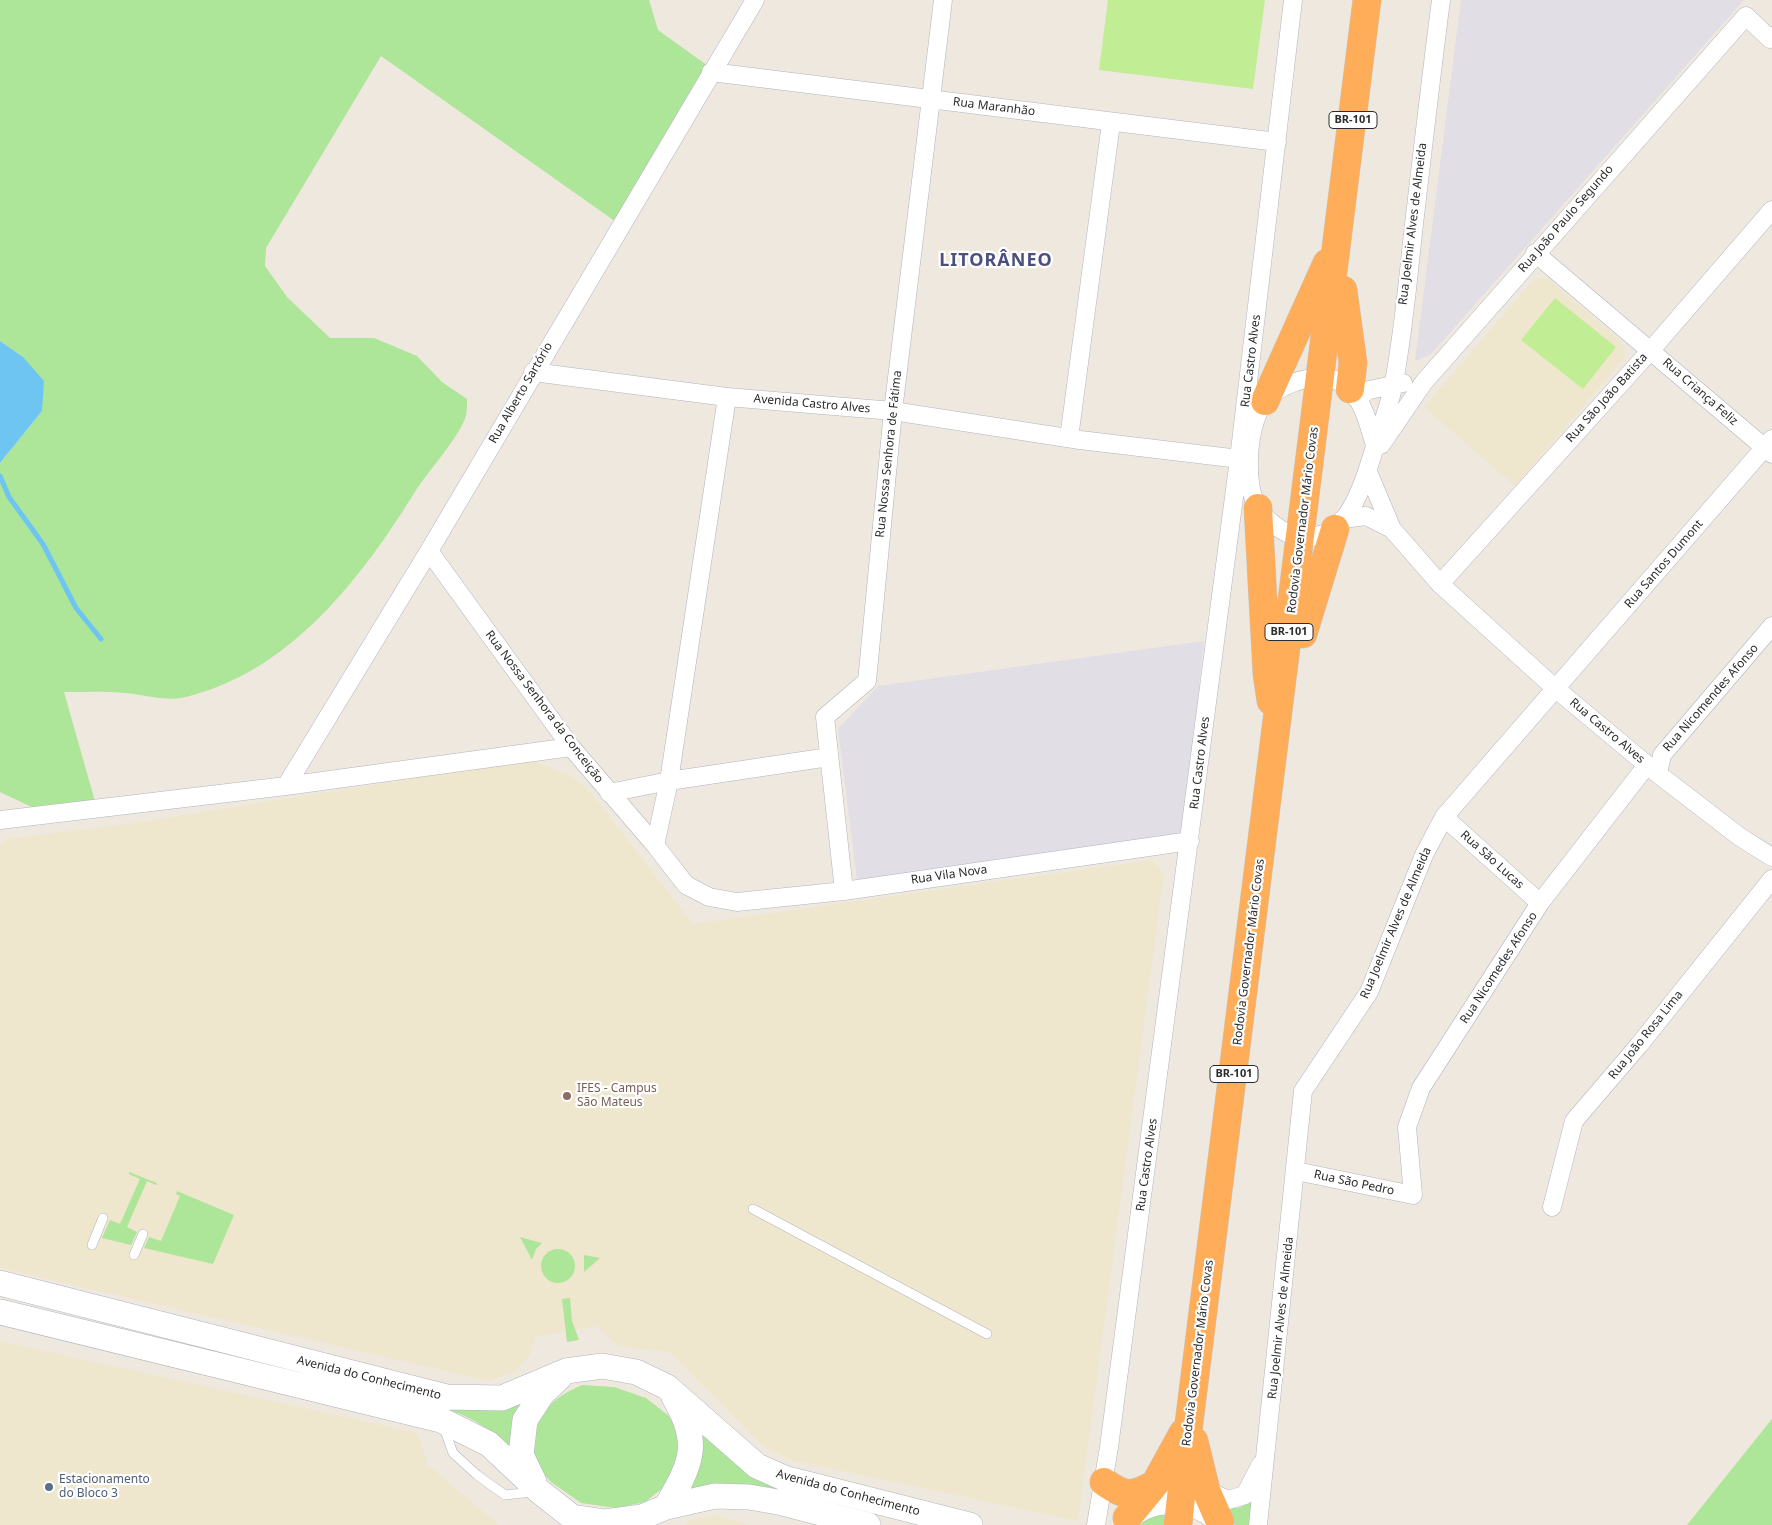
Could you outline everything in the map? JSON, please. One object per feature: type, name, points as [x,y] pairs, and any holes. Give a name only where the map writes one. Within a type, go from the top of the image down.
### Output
[{"type":"highway","name":"Rodovia Governador Mário Covas","points":[[1180,1514],[1189,1423],[1278,724],[1367,0]]},
{"type":"highway","points":[[1338,239],[1346,325],[1353,363],[1353,394]]},
{"type":"highway","points":[[1265,401],[1338,239]]},
{"type":"highway","points":[[1258,508],[1266,674],[1278,724]]},
{"type":"highway","points":[[1278,724],[1312,600],[1339,524]]},
{"type":"highway","points":[[1124,1521],[1155,1484],[1189,1423]]},
{"type":"highway","points":[[1189,1423],[1206,1490],[1221,1524]]},
{"type":"highway","points":[[1104,1482],[1122,1494],[1137,1494],[1155,1484]]},
{"type":"main road","name":"Avenida do Conhecimento","points":[[0,1283],[447,1397],[502,1398],[566,1371],[602,1366],[636,1372],[667,1387],[757,1466],[784,1478],[970,1525]]},
{"type":"main road","name":"Avenida do Conhecimento","points":[[0,1312],[441,1420],[489,1444],[539,1491],[576,1521],[605,1522],[642,1517],[715,1496],[748,1497],[778,1502],[863,1524]]},
{"type":"main road","points":[[539,1491],[521,1455],[525,1420],[542,1394],[566,1371]]},
{"type":"main road","points":[[664,1512],[686,1472],[692,1443],[684,1415],[667,1387]]},
{"type":"main road","points":[[1124,1521],[1145,1506],[1163,1502],[1180,1514],[1204,1510],[1221,1524]]},
{"type":"street","name":"Rua Alberto Sartório","points":[[286,786],[429,551],[533,372],[755,0]]},
{"type":"street","name":"Rua Nossa Senhora de Fátima","points":[[844,891],[825,717],[867,680],[893,411],[943,0]]},
{"type":"street","name":"Rua Castro Alves","points":[[1096,1525],[1104,1482],[1190,842],[1244,460],[1293,0]]},
{"type":"street","name":"Rua Joelmir Alves de Almeida","points":[[1372,458],[1394,384],[1441,0]]},
{"type":"street","name":"Rua João Paulo Segundo","points":[[1372,458],[1424,382],[1535,253],[1746,16],[1771,38]]},
{"type":"street","name":"Rua Maranhão","points":[[711,72],[1111,123],[1277,142]]},
{"type":"street","points":[[1069,438],[1111,123]]},
{"type":"street","name":"Rua São João Batista","points":[[1440,584],[1650,350],[1772,210]]},
{"type":"street","name":"Rua Criança Feliz","points":[[1535,253],[1650,350],[1770,447]]},
{"type":"street","name":"Avenida Castro Alves","points":[[533,372],[727,397],[893,411],[1069,438],[1244,460]]},
{"type":"street","points":[[1339,524],[1372,458],[1362,406],[1353,394],[1335,379],[1310,379],[1283,388],[1265,401],[1244,460],[1250,487],[1258,508],[1270,521],[1301,539],[1366,516],[1392,529]]},
{"type":"street","points":[[1353,394],[1394,384],[1424,382]]},
{"type":"street","points":[[655,845],[669,781],[727,397]]},
{"type":"street","name":"Rua Santos Dumont","points":[[1556,689],[1770,447]]},
{"type":"street","name":"Rua Castro Alves","points":[[1372,458],[1392,529],[1440,584],[1556,689],[1652,770],[1740,837],[1772,857]]},
{"type":"street","name":"Rua Nossa Senhora da Conceição","points":[[429,551],[572,747],[609,793],[655,845],[686,885],[709,897]]},
{"type":"street","name":"Rua Nicomendes Afonso","points":[[1652,770],[1662,755],[1772,626]]},
{"type":"street","name":"Rua Joelmir Alves de Almeida","points":[[1258,1525],[1303,1091],[1369,992],[1424,855],[1444,817],[1556,689]]},
{"type":"street","points":[[0,820],[286,786],[572,747]]},
{"type":"street","points":[[609,793],[669,781],[829,756]]},
{"type":"street","name":"Rua Nicomedes Afonso","points":[[1413,1194],[1407,1127],[1421,1088],[1540,903],[1652,770]]},
{"type":"street","name":"Rua São Lucas","points":[[1444,817],[1540,903]]},
{"type":"street","name":"Rua Vila Nova","points":[[709,897],[737,902],[844,891],[1190,842]]},
{"type":"street","name":"Rua João Rosa Lima","points":[[1552,1207],[1574,1120],[1639,1045],[1772,879]]},
{"type":"street","name":"Rua São Pedro","points":[[1296,1170],[1413,1194]]},
{"type":"street","name":"Rua Joelmir Alves de Almeida","points":[[1206,1490],[1228,1500],[1245,1495],[1266,1454]]},
{"type":"lane","points":[[753,1209],[987,1334]]},
{"type":"lane","points":[[92,1244],[103,1218]]},
{"type":"lane","points":[[134,1255],[143,1234]]},
{"type":"shaded area","points":[[1461,0],[1744,0],[1431,354],[1415,361]]},
{"type":"shaded area","points":[[1535,278],[1547,278],[1623,343],[1625,357],[1515,486],[1424,407]]},
{"type":"shaded area","points":[[1204,641],[1183,833],[857,880],[838,729],[878,686]]},
{"type":"shaded area","name":"IFES - Campus São Mateus","points":[[529,760],[571,775],[591,793],[693,924],[1152,860],[1164,873],[1078,1521],[791,1460],[764,1447],[669,1352],[618,1346],[596,1326],[536,1337],[529,1356],[514,1372],[489,1381],[0,1268],[0,845],[6,839],[141,822]]},
{"type":"shaded area","points":[[0,1341],[417,1433],[428,1465],[499,1525],[0,1525]]},
{"type":"shaded area","points":[[714,1515],[750,1525],[684,1525],[688,1521]]},
{"type":"green space","points":[[0,0],[649,0],[658,30],[715,71],[626,229],[381,56],[266,248],[265,266],[287,297],[330,338],[374,338],[417,356],[442,382],[467,399],[463,422],[459,431],[416,490],[372,556],[346,588],[318,618],[288,645],[255,668],[220,686],[175,699],[117,692],[64,692],[98,812],[51,816],[0,792],[0,463],[42,411],[23,357],[0,341]]},
{"type":"green space","points":[[1108,0],[1265,0],[1253,89],[1099,70]]},
{"type":"green space","points":[[1555,298],[1616,347],[1583,389],[1521,340]]},
{"type":"green space","points":[[129,1172],[157,1183],[156,1185],[147,1181],[127,1227],[137,1232],[131,1245],[102,1238],[110,1220],[120,1224],[140,1179],[129,1174]]},
{"type":"green space","points":[[177,1191],[234,1215],[213,1264],[144,1248],[149,1237],[161,1241],[180,1196],[176,1194]]},
{"type":"green space","points":[[520,1237],[542,1243],[536,1249],[532,1260]]},
{"type":"green space","points":[[558,1249],[565,1250],[570,1254],[574,1259],[574,1273],[570,1278],[565,1282],[558,1283],[551,1282],[546,1278],[542,1273],[541,1266],[542,1259],[546,1254],[551,1250]]},
{"type":"green space","points":[[584,1255],[600,1258],[584,1272]]},
{"type":"green space","points":[[570,1298],[572,1321],[579,1340],[567,1342],[562,1299]]},
{"type":"green space","points":[[582,1385],[614,1387],[646,1398],[669,1416],[681,1436],[679,1462],[663,1488],[645,1502],[616,1508],[581,1503],[551,1482],[532,1461],[535,1434],[543,1414],[558,1398]]},
{"type":"green space","points":[[532,1394],[514,1456],[503,1443],[482,1425],[460,1414],[419,1399]]},
{"type":"green space","points":[[1772,1419],[1772,1525],[1687,1525]]},
{"type":"green space","points":[[693,1422],[785,1490],[745,1484],[689,1491]]},
{"type":"green space","points":[[1253,1501],[1249,1525],[1235,1525],[1222,1505],[1238,1508]]},
{"type":"green space","points":[[1167,1509],[1166,1525],[1136,1525]]},
{"type":"water","points":[[0,341],[23,357],[44,381],[42,411],[0,463]]},
{"type":"waterway","points":[[0,476],[9,497],[43,544],[76,608],[101,639]]},
{"type":"place","name":"IFES - Campus São Mateus","points":[[567,1096]]},
{"type":"place","name":"Estacionamento do Bloco 3","points":[[49,1487]]},
{"type":"district","name":"LITORÂNEO","points":[[996,261]]}]
